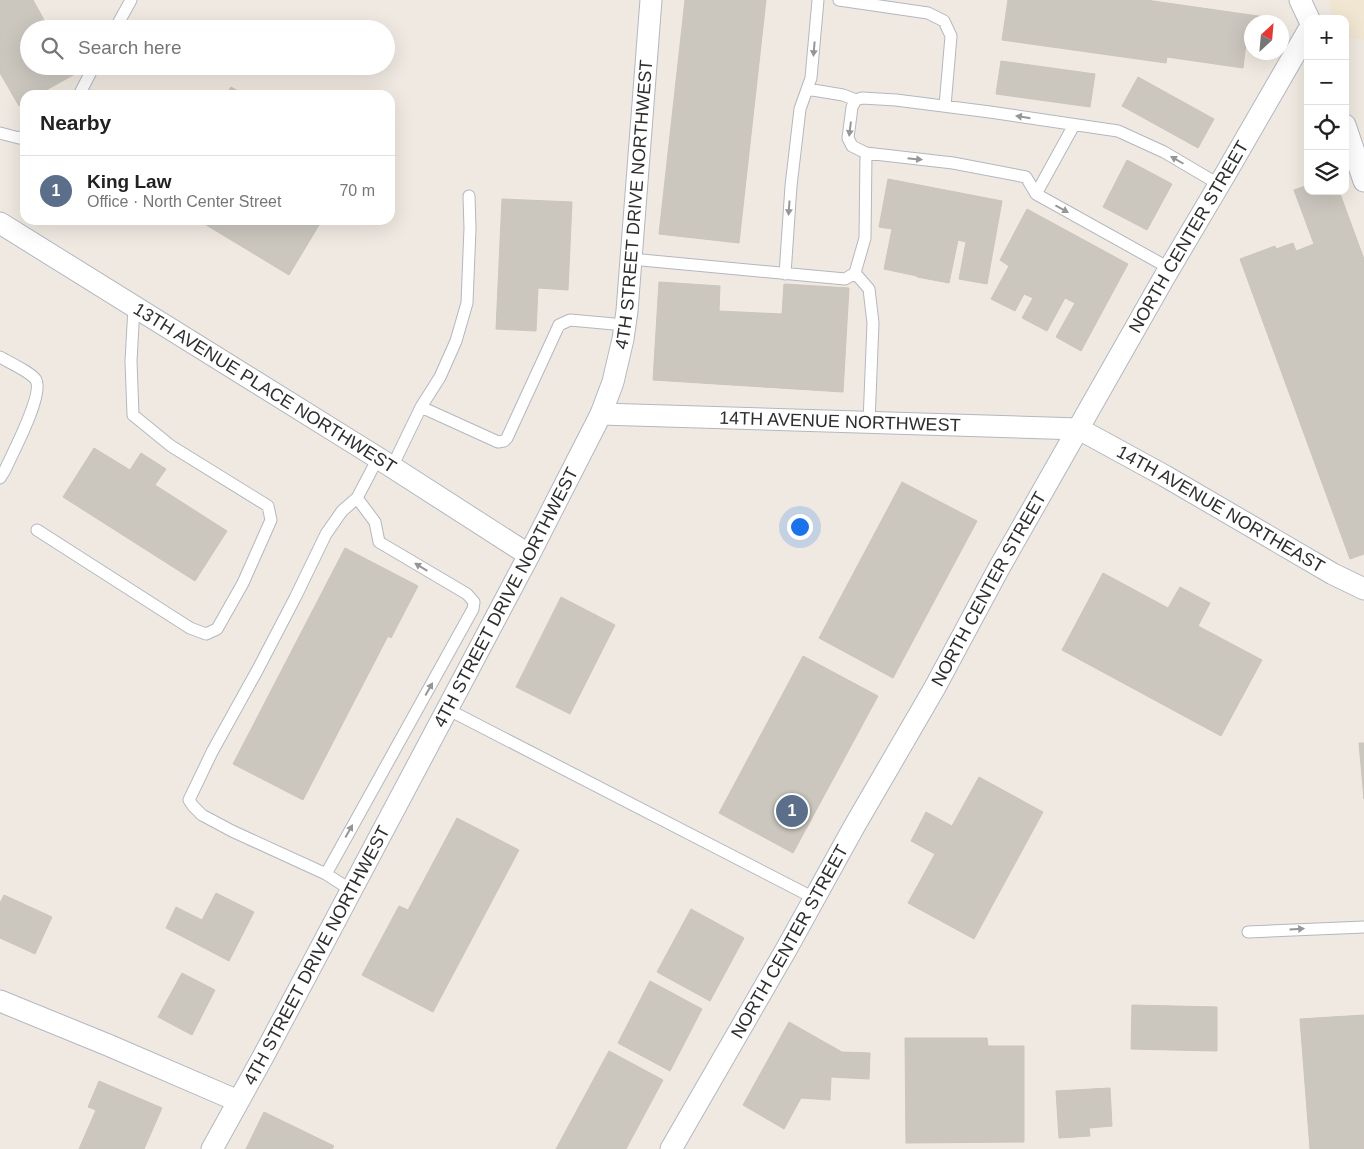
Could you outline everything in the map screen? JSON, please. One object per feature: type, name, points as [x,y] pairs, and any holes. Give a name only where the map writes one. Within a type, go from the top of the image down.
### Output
[{"type":"street","name":"4TH STREET DRIVE NORTHWEST","points":[[212,1149],[264,1055],[447,709],[469,642],[529,554],[601,414],[613,382],[625,325],[651,0]]},
{"type":"street","points":[[1300,0],[1307,15]]},
{"type":"street","name":"NORTH CENTER STREET","points":[[671,1149],[764,988],[854,825],[934,689],[1169,268],[1304,38]]},
{"type":"street","points":[[1349,137],[1364,181]]},
{"type":"street","name":"13TH AVENUE PLACE NORTHWEST","points":[[0,223],[529,554]]},
{"type":"street","name":"14TH AVENUE NORTHWEST","points":[[601,414],[1079,429]]},
{"type":"street","name":"14TH AVENUE NORTHEAST","points":[[1079,429],[1165,476],[1333,574],[1364,589]]},
{"type":"street","points":[[0,1001],[238,1101]]},
{"type":"lane","points":[[120,20],[130,0]]},
{"type":"lane","points":[[785,274],[795,148],[800,109],[811,78],[818,0]]},
{"type":"lane","points":[[838,0],[928,13],[944,21],[951,36],[945,106]]},
{"type":"lane","points":[[82,90],[89,75]]},
{"type":"lane","points":[[807,89],[843,95],[856,100],[862,98],[896,100],[1118,131],[1164,152],[1220,184]]},
{"type":"lane","points":[[856,100],[852,107],[848,138],[852,146],[866,153],[953,163],[1026,177],[1036,194],[1169,268]]},
{"type":"lane","points":[[1036,194],[1074,125]]},
{"type":"lane","points":[[0,132],[20,138]]},
{"type":"lane","points":[[631,259],[845,280],[855,273],[865,238],[866,153]]},
{"type":"lane","points":[[350,890],[326,874],[232,831],[202,815],[189,800],[212,752],[295,598],[326,534],[342,511],[358,498],[385,463],[440,377],[456,341],[467,303],[470,228],[468,196]]},
{"type":"lane","points":[[855,273],[869,289],[873,323],[868,422]]},
{"type":"lane","points":[[37,530],[190,628],[206,634],[217,629],[243,583],[271,520],[268,506],[170,446],[133,415],[130,361],[134,307]]},
{"type":"lane","points":[[421,407],[498,442],[504,441],[559,325],[570,320],[625,325]]},
{"type":"lane","points":[[0,357],[25,370],[36,380],[37,390],[30,416],[0,478]]},
{"type":"lane","points":[[326,874],[469,642],[474,602],[466,594],[379,542],[375,522],[358,498]]},
{"type":"lane","points":[[447,709],[814,898]]},
{"type":"lane","points":[[1248,932],[1364,927]]},
{"type":"shaded area","points":[[1329,0],[1364,0],[1364,40],[1349,38],[1349,15],[1332,15]]},
{"type":"building","points":[[0,0],[33,0],[44,20],[20,20],[20,75],[73,75],[46,90],[20,90],[19,106],[0,73]]},
{"type":"building","points":[[685,0],[766,0],[739,243],[659,234]]},
{"type":"building","points":[[1008,0],[1146,0],[1251,15],[1244,15],[1243,68],[1167,57],[1166,63],[1002,40]]},
{"type":"building","points":[[1001,61],[1095,74],[1090,107],[996,94]]},
{"type":"building","points":[[1138,77],[1214,119],[1198,148],[1122,106]]},
{"type":"building","points":[[1127,160],[1172,184],[1147,230],[1103,207]]},
{"type":"building","points":[[888,179],[1002,201],[987,284],[959,279],[966,242],[958,240],[949,283],[884,269],[892,229],[879,227]]},
{"type":"building","points":[[1304,186],[1304,195],[1340,195],[1364,259],[1364,554],[1350,559],[1240,259],[1275,246],[1276,249],[1293,243],[1296,251],[1314,244],[1294,190]]},
{"type":"building","points":[[502,199],[572,202],[568,290],[538,288],[536,331],[496,329]]},
{"type":"building","points":[[1027,209],[1128,264],[1081,351],[1056,337],[1075,303],[1065,298],[1047,331],[1022,318],[1033,298],[1024,294],[1015,311],[991,299],[1009,266],[1000,260]]},
{"type":"building","points":[[206,225],[319,225],[289,275]]},
{"type":"building","points":[[659,282],[720,286],[719,311],[782,314],[784,284],[849,288],[843,392],[653,380]]},
{"type":"building","points":[[94,448],[130,470],[141,453],[166,469],[155,485],[227,531],[195,581],[63,497]]},
{"type":"building","points":[[902,482],[977,521],[893,678],[819,638]]},
{"type":"building","points":[[345,548],[418,586],[391,638],[388,636],[303,800],[233,764]]},
{"type":"building","points":[[1103,573],[1168,608],[1180,587],[1210,603],[1198,626],[1262,660],[1221,736],[1062,650]]},
{"type":"building","points":[[561,597],[615,625],[570,714],[516,687]]},
{"type":"building","points":[[803,656],[878,696],[793,853],[719,813]]},
{"type":"building","points":[[1359,743],[1364,743],[1364,799]]},
{"type":"building","points":[[979,777],[1043,812],[974,939],[908,903],[935,854],[911,841],[926,812],[952,826]]},
{"type":"building","points":[[457,818],[519,850],[433,1012],[362,975],[399,906],[408,910]]},
{"type":"building","points":[[216,893],[254,912],[229,961],[166,928],[176,907],[202,920]]},
{"type":"building","points":[[4,895],[52,917],[35,954],[0,938],[0,903]]},
{"type":"building","points":[[691,909],[744,938],[710,1001],[657,972]]},
{"type":"building","points":[[182,973],[215,990],[192,1035],[158,1017]]},
{"type":"building","points":[[650,981],[702,1009],[670,1071],[618,1043]]},
{"type":"building","points":[[1132,1005],[1217,1007],[1217,1051],[1131,1049]]},
{"type":"building","points":[[1364,1015],[1364,1149],[1310,1149],[1300,1019]]},
{"type":"building","points":[[789,1022],[842,1052],[870,1053],[869,1079],[831,1077],[830,1100],[801,1098],[784,1129],[743,1105]]},
{"type":"building","points":[[905,1038],[987,1038],[988,1046],[1024,1046],[1024,1142],[906,1143]]},
{"type":"building","points":[[609,1051],[663,1080],[626,1149],[556,1149]]},
{"type":"building","points":[[99,1081],[162,1108],[144,1149],[79,1149],[96,1110],[88,1107]]},
{"type":"building","points":[[1110,1088],[1112,1126],[1089,1128],[1090,1136],[1059,1138],[1056,1091]]},
{"type":"building","points":[[264,1112],[334,1146],[332,1149],[246,1149]]},
{"type":"place","name":"King Law","points":[[792,811]]}]
